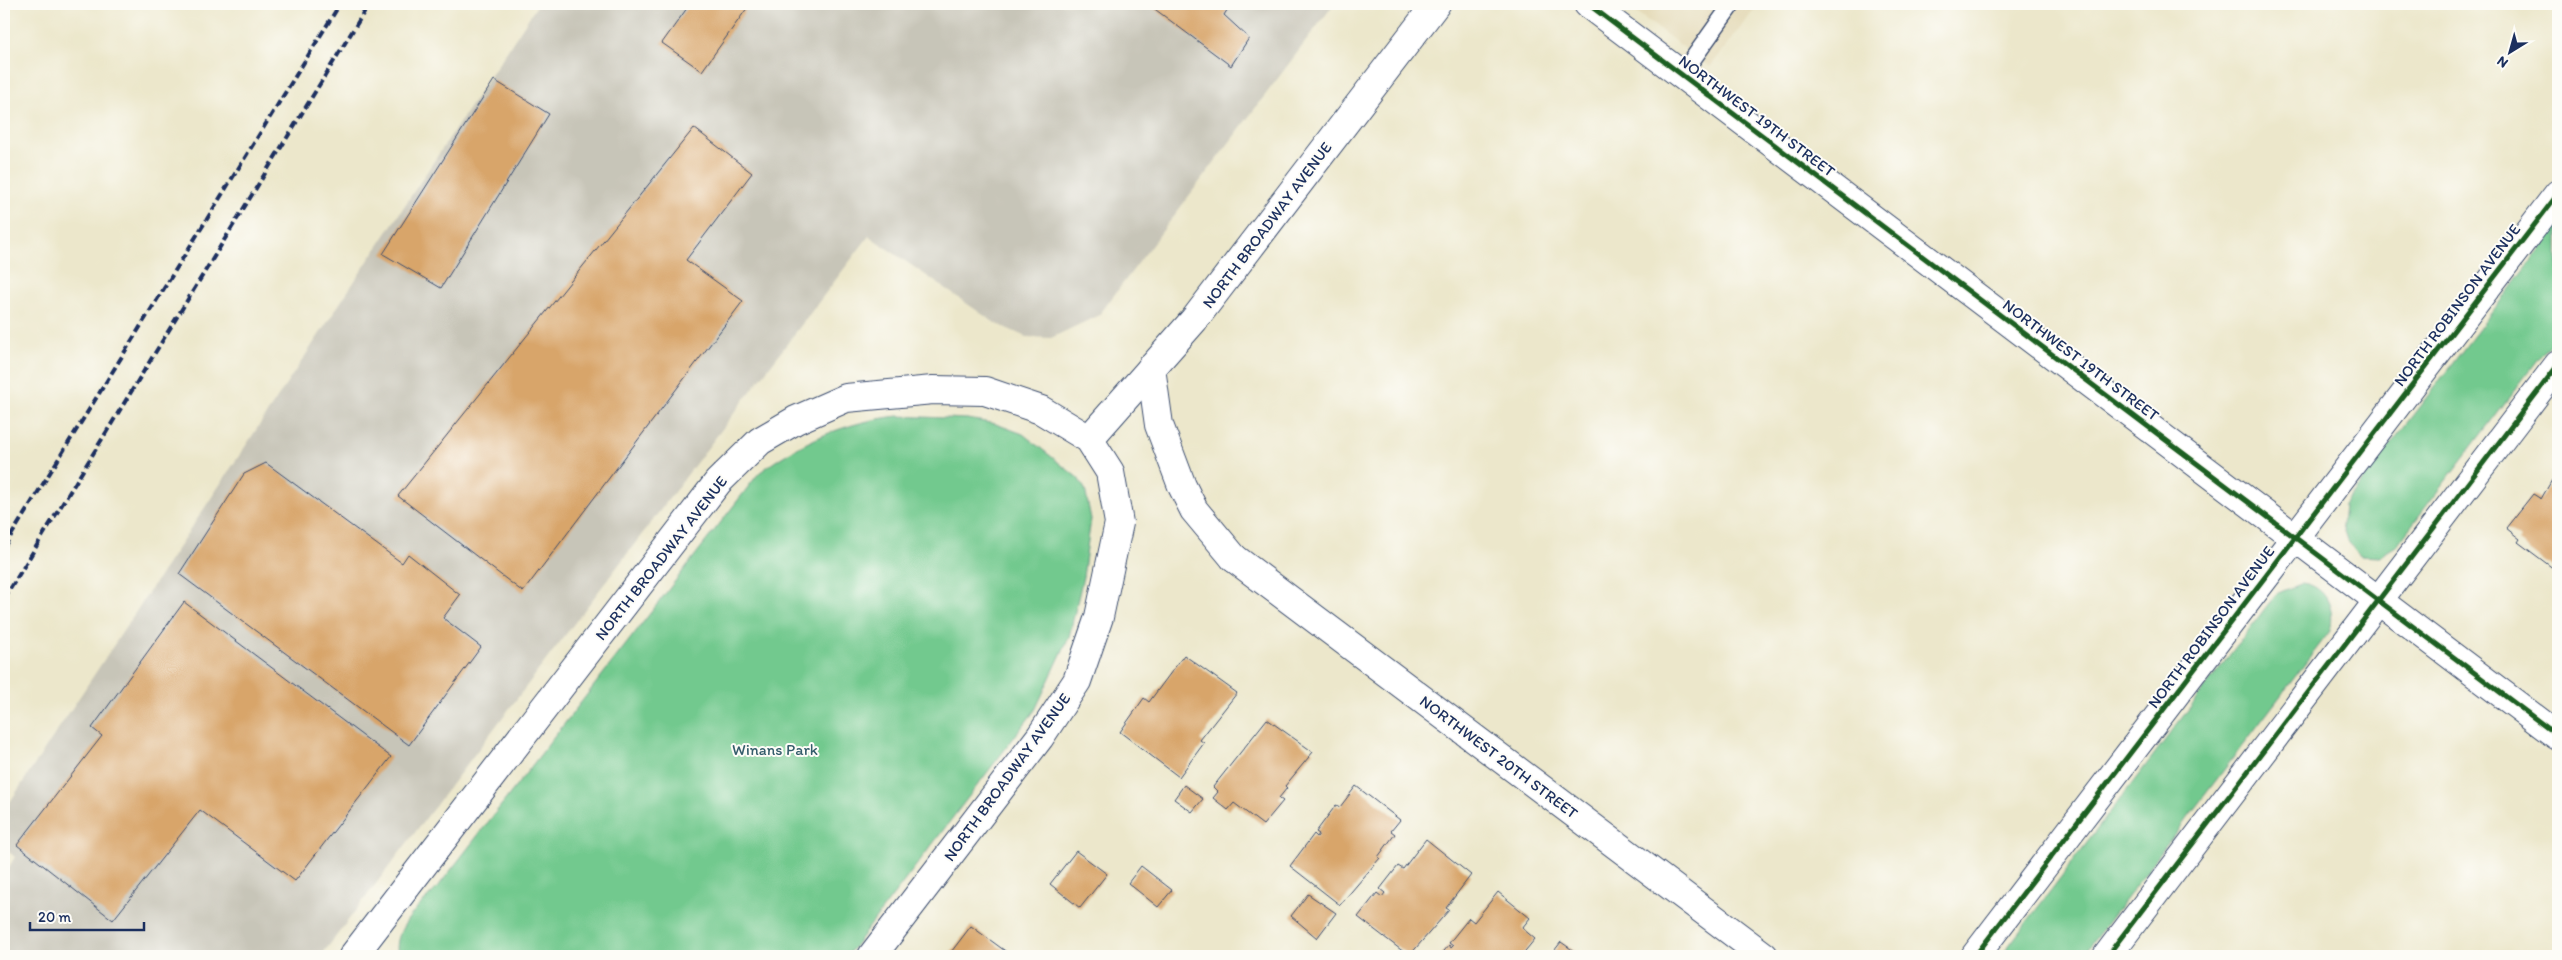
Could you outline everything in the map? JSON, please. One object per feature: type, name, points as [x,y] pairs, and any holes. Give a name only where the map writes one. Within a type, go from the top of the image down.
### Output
[{"type":"street","name":"NORTH BROADWAY AVENUE","points":[[1089,439],[1194,320],[1436,4]]},
{"type":"street","name":"NORTHWEST 19TH STREET","points":[[1588,4],[2558,736]]},
{"type":"street","name":"NORTH ROBINSON AVENUE","points":[[1975,956],[2558,194]]},
{"type":"street","points":[[2107,956],[2558,365]]},
{"type":"street","name":"NORTHWEST 20TH STREET","points":[[1151,368],[1159,425],[1182,486],[1194,510],[1234,558],[1764,956]]},
{"type":"street","name":"NORTH BROADWAY AVENUE","points":[[353,956],[718,482],[760,441],[796,420],[846,398],[933,390],[986,390],[1041,410],[1089,439],[1110,472],[1119,523],[1099,616],[1077,681],[1040,737],[872,956]]},
{"type":"lane","points":[[1682,74],[1732,4]]},
{"type":"shaded area","points":[[538,4],[1334,4],[1099,315],[1051,338],[1026,337],[995,323],[869,236],[321,956],[4,956],[4,875],[15,857],[4,848],[4,811]]},
{"type":"shaded area","points":[[1625,4],[1759,4],[1710,67]]},
{"type":"green space","points":[[2558,226],[2558,333],[2396,546],[2380,556],[2360,555],[2348,543],[2342,525],[2344,505]]},
{"type":"green space","name":"Winans Park","points":[[898,416],[968,419],[996,424],[1023,434],[1078,478],[1085,489],[1091,519],[1083,577],[1069,637],[1035,710],[847,956],[398,956],[399,936],[408,919],[437,888],[759,473],[791,451],[842,428]]},
{"type":"green space","points":[[2302,583],[2317,589],[2327,600],[2332,615],[2330,631],[2082,956],[2001,956],[2276,594]]},
{"type":"building","points":[[690,4],[750,4],[702,71],[662,43]]},
{"type":"building","points":[[1148,4],[1231,4],[1224,15],[1249,38],[1231,66]]},
{"type":"building","points":[[494,80],[549,114],[441,288],[383,254]]},
{"type":"building","points":[[694,128],[752,173],[686,260],[743,301],[523,592],[398,496]]},
{"type":"building","points":[[266,463],[402,563],[408,554],[460,595],[443,618],[481,647],[409,745],[179,574],[244,474]]},
{"type":"building","points":[[2552,480],[2558,485],[2558,572],[2518,542],[2520,539],[2506,528],[2533,494],[2541,499]]},
{"type":"building","points":[[184,602],[391,757],[295,881],[200,810],[113,920],[17,845],[102,736],[92,728]]},
{"type":"building","points":[[1184,655],[1237,693],[1200,740],[1204,743],[1179,777],[1120,732],[1144,698],[1149,702]]},
{"type":"building","points":[[1267,719],[1313,752],[1285,786],[1287,788],[1279,798],[1283,801],[1263,825],[1234,803],[1228,810],[1213,798],[1218,792],[1213,787]]},
{"type":"building","points":[[1184,785],[1203,799],[1192,812],[1174,799]]},
{"type":"building","points":[[1356,786],[1400,820],[1391,831],[1395,834],[1378,857],[1380,858],[1340,905],[1290,866],[1314,834],[1317,837],[1319,834],[1316,832],[1336,805],[1340,807]]},
{"type":"building","points":[[1426,839],[1471,875],[1446,908],[1449,910],[1409,956],[1358,917],[1377,893],[1382,897],[1385,893],[1380,889],[1398,866],[1403,869]]},
{"type":"building","points":[[1076,851],[1107,874],[1080,908],[1050,884]]},
{"type":"building","points":[[1141,866],[1172,890],[1158,907],[1128,883]]},
{"type":"building","points":[[1498,892],[1530,918],[1522,928],[1535,939],[1521,956],[1440,956],[1449,945],[1451,948],[1453,946],[1449,943],[1469,918],[1474,922]]},
{"type":"building","points":[[1308,894],[1336,913],[1317,938],[1291,916]]},
{"type":"building","points":[[971,926],[1012,956],[948,956]]},
{"type":"building","points":[[1561,942],[1581,956],[1550,956]]},
{"type":"railway","points":[[4,547],[340,4]]},
{"type":"railway","points":[[4,599],[369,4]]},
{"type":"cycle path","points":[[1588,4],[2558,736]]},
{"type":"cycle path","points":[[1975,956],[2558,194]]},
{"type":"cycle path","points":[[2107,956],[2558,365]]}]
